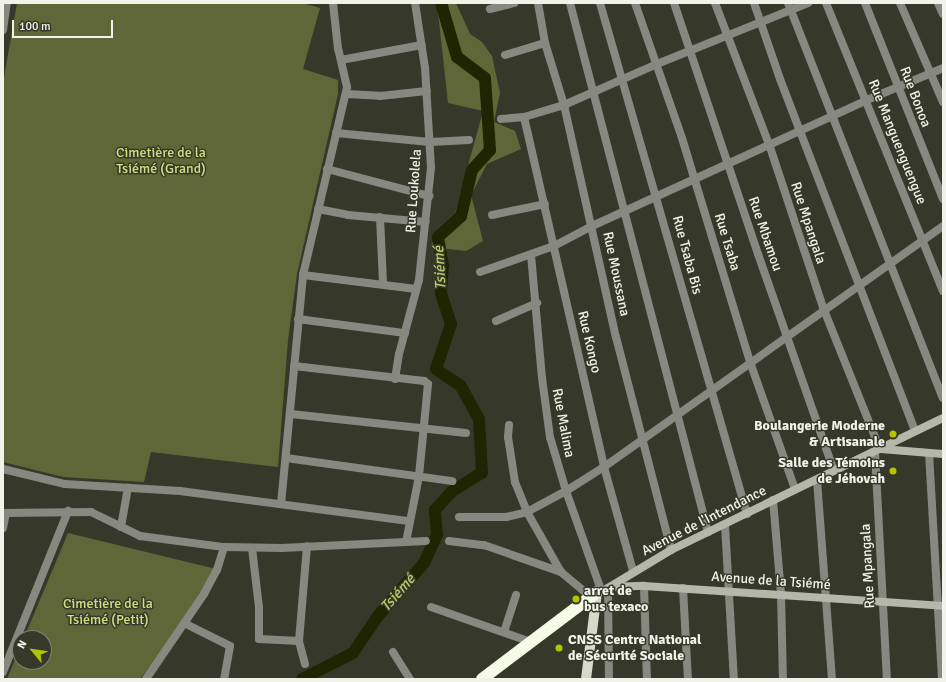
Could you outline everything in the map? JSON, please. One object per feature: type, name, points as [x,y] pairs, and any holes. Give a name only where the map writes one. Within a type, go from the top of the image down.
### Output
[{"type":"highway","points":[[482,679],[599,591]]},
{"type":"main road","points":[[586,679],[599,591]]},
{"type":"street","points":[[281,504],[291,414],[303,275],[346,94],[346,79],[336,37],[333,3]]},
{"type":"street","name":"Rue Loukolela","points":[[395,379],[416,289],[429,196],[430,142],[422,46],[415,3]]},
{"type":"street","points":[[490,9],[514,3]]},
{"type":"street","name":"Rue Moussana","points":[[538,3],[545,43],[564,105],[641,439],[671,550]]},
{"type":"street","points":[[570,3],[591,91],[626,211],[675,415],[708,532]]},
{"type":"street","name":"Rue Tsaba Bis","points":[[600,3],[658,197],[747,514]]},
{"type":"street","name":"Rue Tsaba","points":[[635,3],[657,64],[750,362],[795,489]]},
{"type":"street","name":"Rue Mbamou","points":[[674,3],[786,337],[834,471]]},
{"type":"street","name":"Rue Mpangala","points":[[715,3],[770,146],[824,310],[878,450],[887,679]]},
{"type":"street","points":[[754,3],[800,132],[915,431]]},
{"type":"street","points":[[500,119],[524,117],[564,105],[591,91],[761,22],[789,7],[808,3]]},
{"type":"street","name":"Rue Manguenguengue","points":[[826,3],[867,100],[943,291]]},
{"type":"street","name":"Rue Bonoa","points":[[864,3],[943,199]]},
{"type":"street","points":[[900,3],[943,102]]},
{"type":"street","points":[[938,3],[943,14]]},
{"type":"street","points":[[3,30],[5,6]]},
{"type":"street","points":[[789,7],[892,263],[943,398]]},
{"type":"street","points":[[505,55],[545,43]]},
{"type":"street","points":[[341,60],[422,46]]},
{"type":"street","points":[[480,272],[554,246],[592,226],[834,117],[867,100],[943,68]]},
{"type":"street","points":[[346,94],[380,96],[426,91]]},
{"type":"street","name":"Rue Kongo","points":[[524,117],[604,467],[632,571]]},
{"type":"street","points":[[336,133],[430,142],[469,140]]},
{"type":"street","points":[[327,169],[429,196]]},
{"type":"street","points":[[492,215],[545,204]]},
{"type":"street","points":[[318,209],[348,215],[426,222]]},
{"type":"street","points":[[380,218],[383,284]]},
{"type":"street","points":[[459,517],[492,518],[527,512],[566,491],[604,467],[641,439],[943,226]]},
{"type":"street","name":"Rue Malima","points":[[531,254],[537,303],[542,378],[550,437],[599,591],[609,679]]},
{"type":"street","points":[[303,275],[416,289]]},
{"type":"street","points":[[496,321],[537,303]]},
{"type":"street","points":[[298,319],[405,333]]},
{"type":"street","points":[[294,366],[395,379],[424,381],[428,384],[422,429],[419,476],[406,542]]},
{"type":"street","points":[[291,414],[466,433]]},
{"type":"street","name":"Avenue de l'Intendance","points":[[599,591],[671,550],[943,418]]},
{"type":"street","points":[[509,425],[516,482],[527,512],[561,572]]},
{"type":"street","points":[[878,450],[943,454]]},
{"type":"street","points":[[930,453],[940,605],[942,679]]},
{"type":"street","points":[[286,458],[452,481]]},
{"type":"street","points":[[3,468],[65,484],[180,491],[409,521]]},
{"type":"street","points":[[816,480],[832,679]]},
{"type":"street","points":[[121,527],[128,488]]},
{"type":"street","points":[[773,500],[780,594],[783,679]]},
{"type":"street","points":[[3,672],[68,511]]},
{"type":"street","points":[[3,528],[4,513],[68,511],[90,512],[140,536],[224,547],[252,548],[426,541]]},
{"type":"street","points":[[725,525],[734,679]]},
{"type":"street","points":[[450,541],[484,545],[561,572],[599,591]]},
{"type":"street","points":[[305,664],[299,641],[307,546]]},
{"type":"street","points":[[146,679],[186,624],[211,583],[224,547]]},
{"type":"street","points":[[252,548],[260,608],[259,639],[299,641]]},
{"type":"street","points":[[644,586],[648,679]]},
{"type":"street","name":"Avenue de la Tsiémé","points":[[599,591],[644,586],[940,605]]},
{"type":"street","points":[[683,588],[688,679]]},
{"type":"street","points":[[504,632],[516,595]]},
{"type":"street","points":[[431,606],[531,642]]},
{"type":"street","points":[[186,624],[230,646],[224,679]]},
{"type":"street","points":[[392,652],[410,679]]},
{"type":"green space","name":"Cimetière de la Tsiémé (Grand)","points":[[17,3],[302,3],[320,8],[303,69],[338,80],[338,94],[297,274],[288,340],[278,467],[151,452],[144,482],[63,477],[3,462],[3,83]]},
{"type":"green space","points":[[437,3],[456,3],[470,34],[482,42],[492,56],[500,93],[494,122],[515,131],[521,149],[487,164],[471,195],[483,241],[466,251],[430,247],[440,228],[454,217],[483,111],[448,103]]},
{"type":"green space","name":"Cimetière de la Tsiémé (Petit)","points":[[68,533],[216,569],[158,657],[140,679],[7,679],[12,667],[12,670],[52,670],[52,630],[27,630]]},
{"type":"waterway","name":"Tsiémé","points":[[302,679],[353,653],[378,616],[424,563],[437,535],[435,510],[451,492],[482,473],[479,419],[461,386],[436,369],[451,324],[441,293],[443,266],[438,237],[461,216],[472,170],[490,150],[485,78],[457,57],[441,3]]},
{"type":"place","name":"Boulangerie Moderne & Artisanale","points":[[893,434]]},
{"type":"place","name":"Salle des Témoins de Jéhovah","points":[[893,471]]},
{"type":"place","name":"arret de bus texaco","points":[[576,599]]},
{"type":"place","name":"CNSS Centre National de Sécurité Sociale","points":[[559,648]]}]
